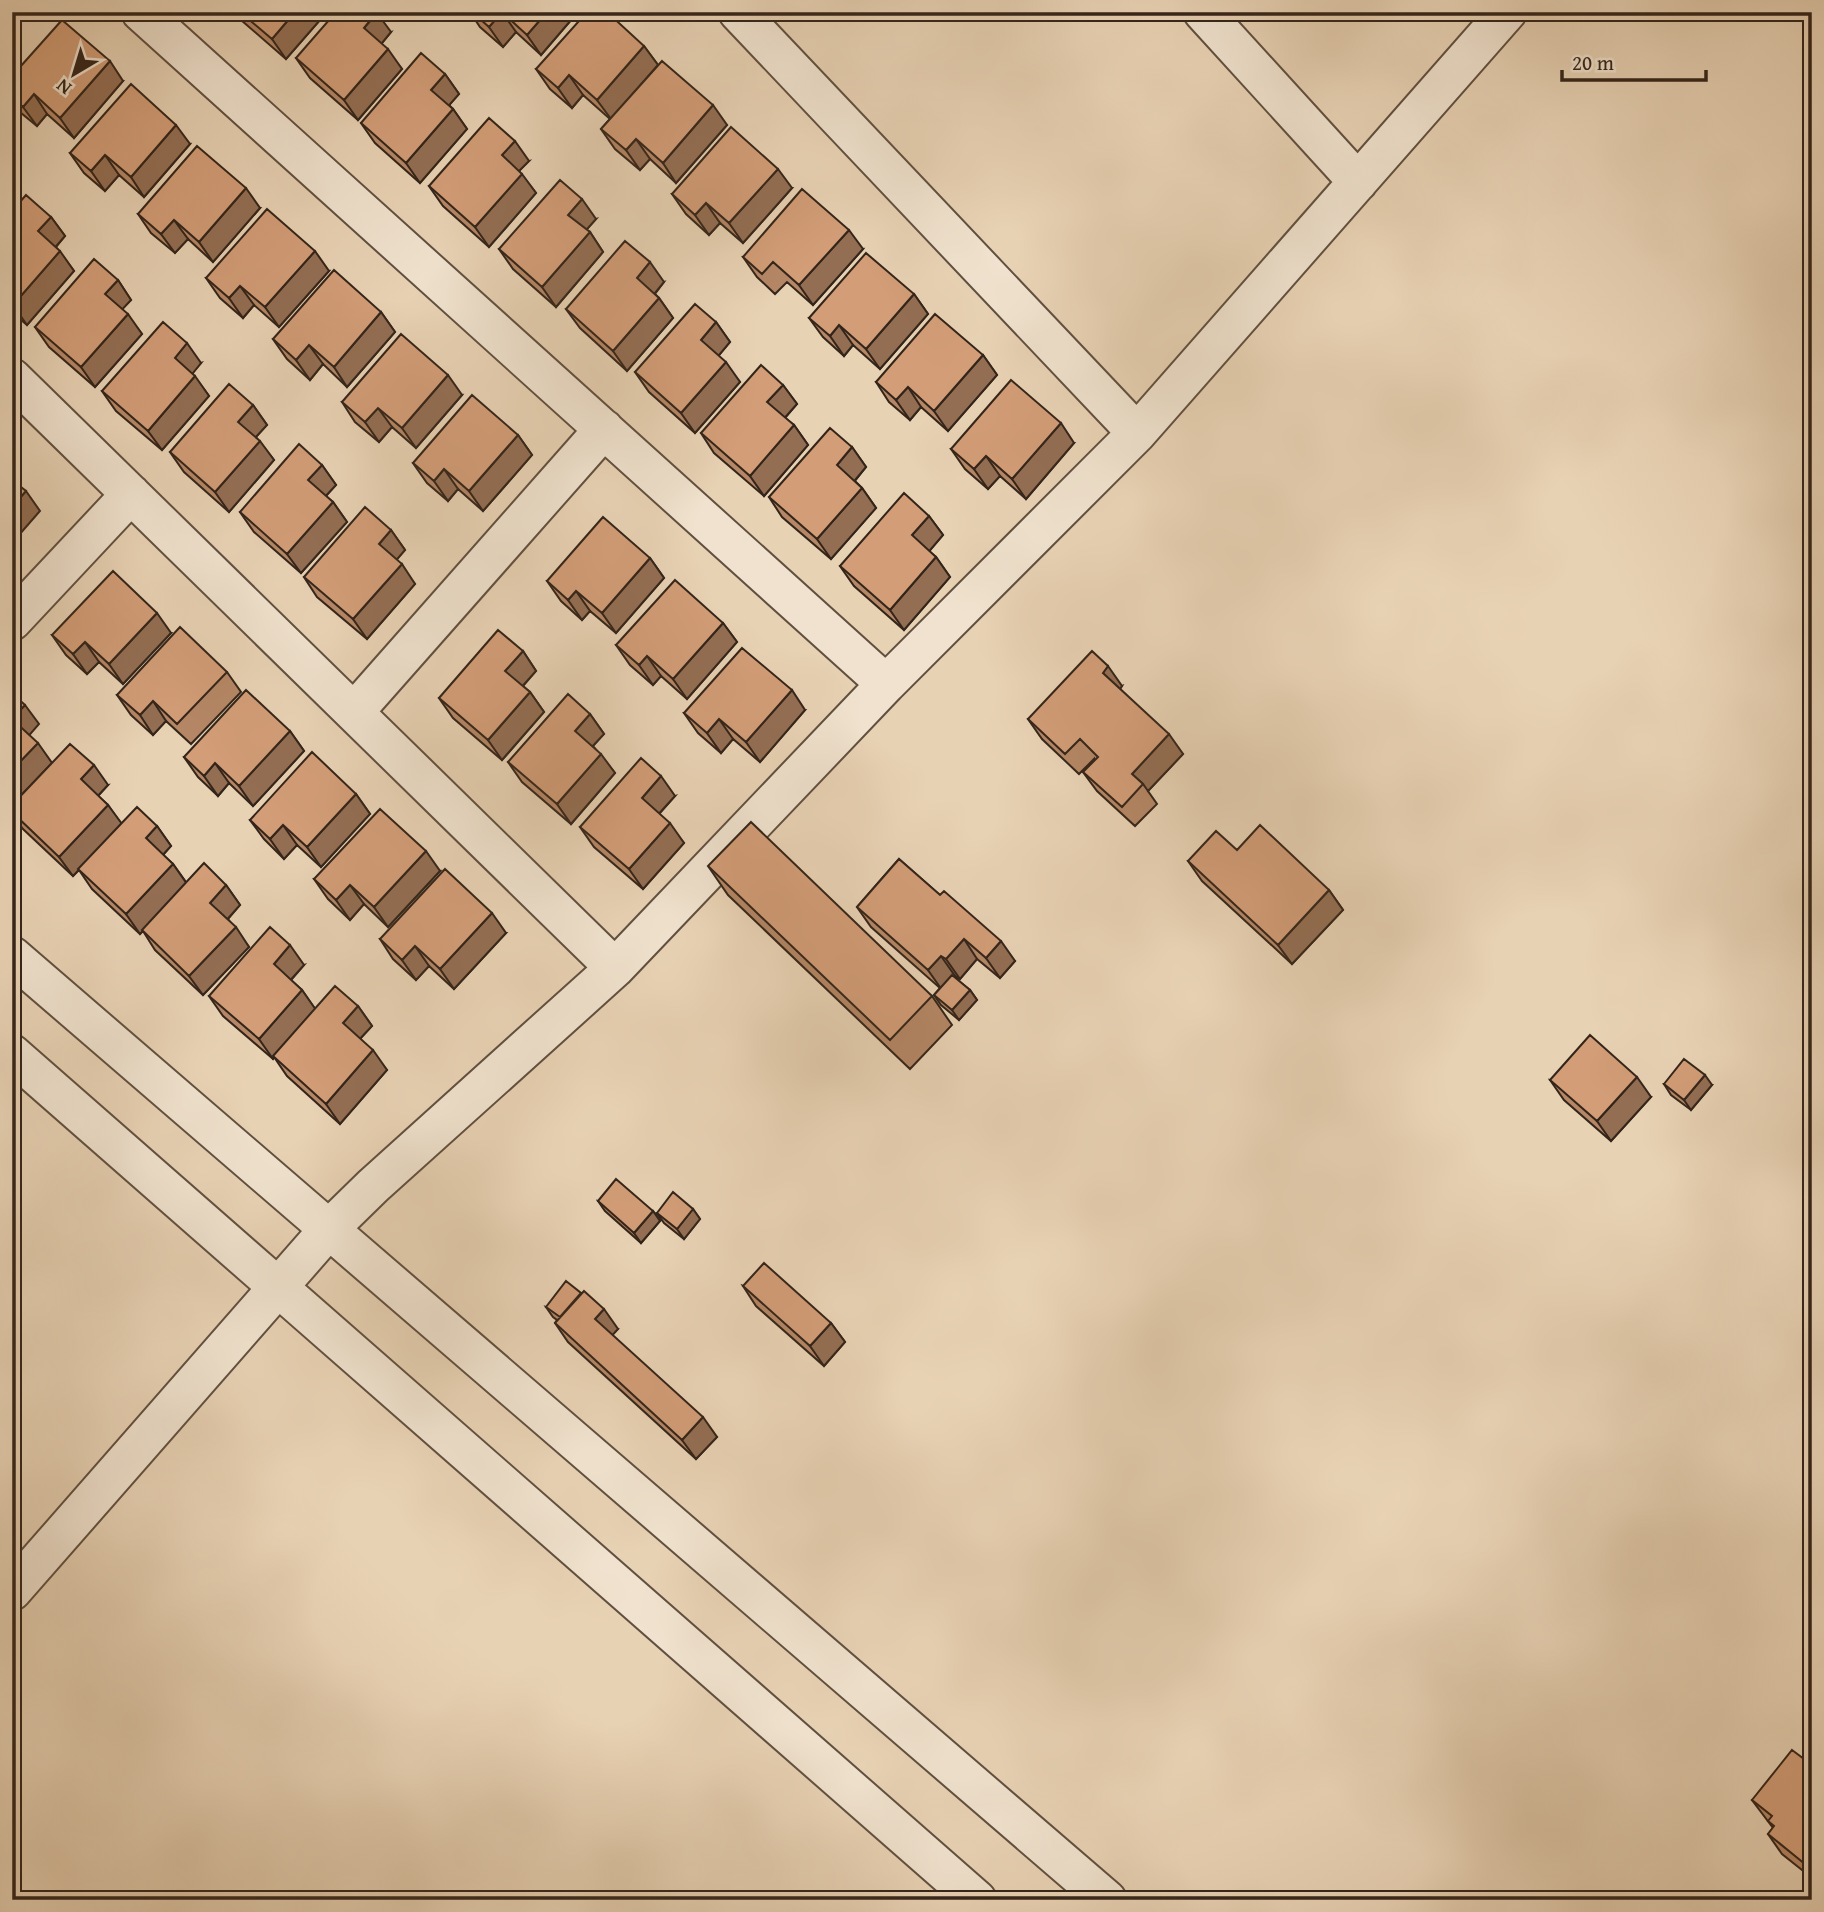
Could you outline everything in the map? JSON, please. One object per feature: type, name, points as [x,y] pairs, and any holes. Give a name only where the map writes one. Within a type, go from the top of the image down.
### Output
[{"type":"street","points":[[141,12],[886,684]]},
{"type":"street","points":[[738,12],[1137,433]]},
{"type":"street","points":[[1203,12],[1358,182]]},
{"type":"street","points":[[12,1591],[329,1229],[615,968],[886,684],[1137,433],[1507,12]]},
{"type":"street","points":[[12,378],[615,968]]},
{"type":"street","points":[[354,712],[604,429]]},
{"type":"street","points":[[12,621],[131,494]]},
{"type":"street","points":[[12,956],[1107,1900]]},
{"type":"street","points":[[12,1054],[977,1900]]},
{"type":"building","points":[[240,12],[295,12],[272,39]]},
{"type":"building","points":[[336,12],[377,12],[364,28],[388,49],[344,100],[296,58]]},
{"type":"building","points":[[472,12],[502,12],[489,27]]},
{"type":"building","points":[[502,12],[547,12],[527,35]]},
{"type":"building","points":[[587,12],[607,12],[644,46],[597,100],[569,75],[558,88],[536,69]]},
{"type":"building","points":[[62,20],[110,61],[60,118],[34,94],[23,107],[12,97],[12,76]]},
{"type":"building","points":[[421,53],[445,74],[431,90],[453,109],[406,163],[361,123]]},
{"type":"building","points":[[662,61],[713,105],[663,163],[636,139],[626,150],[601,129]]},
{"type":"building","points":[[131,84],[176,125],[131,177],[105,155],[91,171],[70,153]]},
{"type":"building","points":[[489,118],[515,141],[502,155],[522,174],[475,227],[429,186]]},
{"type":"building","points":[[731,127],[778,169],[729,223],[706,203],[695,215],[672,194]]},
{"type":"building","points":[[197,146],[246,188],[199,242],[174,220],[161,234],[138,214]]},
{"type":"building","points":[[560,180],[582,199],[568,215],[590,232],[542,287],[499,249]]},
{"type":"building","points":[[802,189],[849,230],[799,285],[773,262],[762,274],[743,257]]},
{"type":"building","points":[[26,195],[51,217],[38,231],[60,251],[12,305],[12,211]]},
{"type":"building","points":[[267,209],[315,251],[265,307],[240,286],[229,298],[206,278]]},
{"type":"building","points":[[625,241],[650,262],[637,278],[659,298],[613,351],[566,309]]},
{"type":"building","points":[[866,253],[914,294],[866,349],[839,325],[830,336],[809,318]]},
{"type":"building","points":[[94,259],[118,280],[105,294],[128,314],[81,367],[35,327]]},
{"type":"building","points":[[334,270],[381,312],[334,367],[309,345],[296,360],[273,339]]},
{"type":"building","points":[[695,304],[716,322],[701,340],[726,362],[681,413],[635,372]]},
{"type":"building","points":[[935,314],[983,355],[934,411],[908,387],[896,400],[876,382]]},
{"type":"building","points":[[163,322],[187,343],[175,358],[195,376],[148,431],[102,391]]},
{"type":"building","points":[[401,334],[448,375],[402,428],[378,408],[365,422],[342,402]]},
{"type":"building","points":[[761,365],[783,385],[767,402],[794,425],[750,476],[701,433]]},
{"type":"building","points":[[1011,380],[1061,423],[1012,479],[986,456],[974,469],[951,449]]},
{"type":"building","points":[[229,384],[253,405],[238,422],[260,441],[215,492],[170,452]]},
{"type":"building","points":[[472,395],[518,435],[469,491],[444,469],[434,481],[413,463]]},
{"type":"building","points":[[830,428],[852,447],[837,465],[862,488],[817,539],[769,497]]},
{"type":"building","points":[[299,444],[322,465],[308,480],[333,502],[287,554],[240,512]]},
{"type":"building","points":[[12,480],[26,491],[12,507]]},
{"type":"building","points":[[904,493],[929,516],[912,535],[936,557],[890,610],[840,566]]},
{"type":"building","points":[[365,507],[391,530],[379,544],[402,564],[353,619],[304,577]]},
{"type":"building","points":[[603,517],[650,558],[602,613],[576,591],[568,600],[547,581]]},
{"type":"building","points":[[113,571],[157,613],[109,664],[85,642],[73,654],[52,635]]},
{"type":"building","points":[[675,580],[723,623],[673,679],[647,656],[639,665],[616,645]]},
{"type":"building","points":[[180,627],[227,672],[177,724],[153,701],[140,715],[117,695]]},
{"type":"building","points":[[498,630],[523,651],[505,671],[530,692],[488,740],[439,698]]},
{"type":"building","points":[[742,648],[792,690],[746,742],[719,719],[707,733],[684,713]]},
{"type":"building","points":[[1092,651],[1108,666],[1103,673],[1169,734],[1132,774],[1143,784],[1122,807],[1083,772],[1098,757],[1080,739],[1065,754],[1028,719]]},
{"type":"building","points":[[246,690],[290,731],[239,786],[215,763],[204,776],[184,757]]},
{"type":"building","points":[[12,693],[25,705],[12,718]]},
{"type":"building","points":[[568,694],[590,714],[575,731],[601,754],[557,804],[508,762]]},
{"type":"building","points":[[12,719],[38,743],[12,770]]},
{"type":"building","points":[[70,744],[94,765],[81,779],[108,805],[59,857],[12,812],[12,805]]},
{"type":"building","points":[[312,752],[356,794],[307,847],[283,825],[270,839],[250,820]]},
{"type":"building","points":[[641,758],[661,776],[642,798],[670,823],[629,869],[580,827]]},
{"type":"building","points":[[137,807],[157,826],[146,838],[173,864],[126,914],[78,869]]},
{"type":"building","points":[[380,809],[426,851],[374,907],[350,885],[336,900],[314,879]]},
{"type":"building","points":[[751,822],[932,996],[890,1040],[708,866]]},
{"type":"building","points":[[1260,825],[1329,890],[1278,945],[1188,861],[1216,831],[1237,850]]},
{"type":"building","points":[[899,859],[940,895],[944,891],[1001,941],[986,958],[964,939],[946,959],[941,956],[928,970],[857,907]]},
{"type":"building","points":[[204,863],[226,885],[210,903],[236,927],[189,976],[142,930]]},
{"type":"building","points":[[445,869],[492,913],[440,969],[415,946],[402,960],[380,939]]},
{"type":"building","points":[[270,927],[290,945],[274,964],[302,990],[259,1039],[209,996]]},
{"type":"building","points":[[952,975],[970,990],[952,1010],[934,995]]},
{"type":"building","points":[[335,986],[358,1006],[343,1023],[373,1050],[326,1104],[273,1056]]},
{"type":"building","points":[[1590,1035],[1637,1077],[1597,1121],[1550,1080]]},
{"type":"building","points":[[1684,1059],[1705,1075],[1684,1100],[1664,1084]]},
{"type":"building","points":[[616,1179],[653,1211],[634,1233],[598,1201]]},
{"type":"building","points":[[673,1192],[693,1209],[677,1229],[657,1213]]},
{"type":"building","points":[[764,1263],[831,1323],[810,1346],[743,1286]]},
{"type":"building","points":[[566,1281],[581,1293],[560,1317],[546,1307]]},
{"type":"building","points":[[584,1291],[604,1309],[595,1319],[703,1417],[682,1440],[555,1323]]},
{"type":"building","points":[[1792,1750],[1812,1765],[1811,1869],[1768,1834],[1774,1826],[1768,1821],[1772,1816],[1752,1800]]}]
